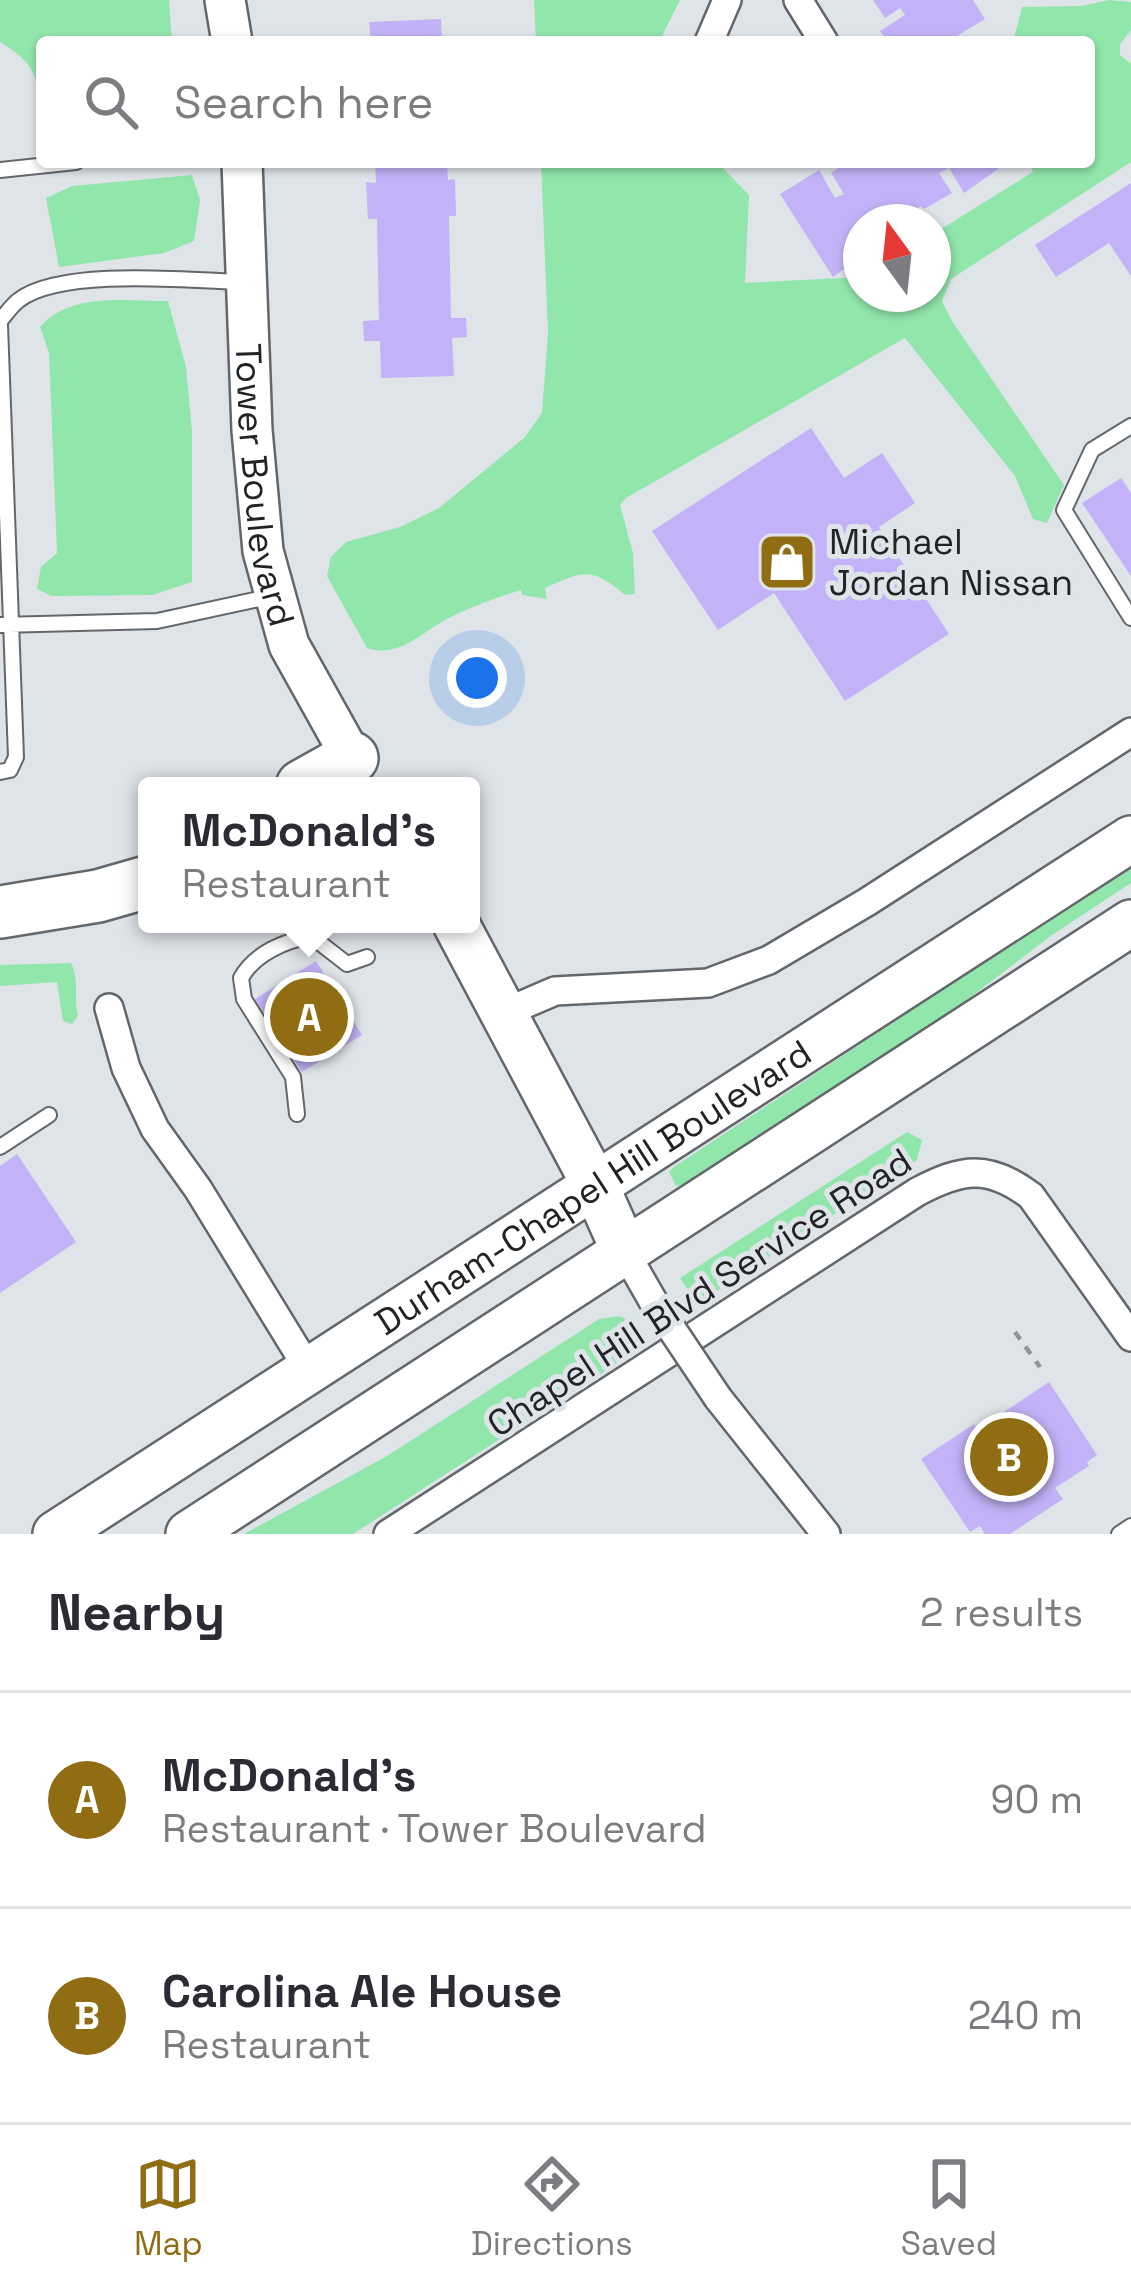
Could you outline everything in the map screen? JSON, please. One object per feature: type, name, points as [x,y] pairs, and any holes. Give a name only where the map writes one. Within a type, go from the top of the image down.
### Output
[{"type":"highway","points":[[0,886],[138,859]]},
{"type":"highway","points":[[0,913],[138,885]]},
{"type":"main road","name":"Durham-Chapel Hill Boulevard","points":[[56,1534],[1131,839]]},
{"type":"main road","name":"Durham-Chapel Hill Boulevard","points":[[189,1534],[1131,923]]},
{"type":"main road","points":[[461,933],[595,1185],[625,1252]]},
{"type":"street","points":[[224,0],[231,36]]},
{"type":"street","points":[[712,36],[727,0]]},
{"type":"street","points":[[798,0],[820,36]]},
{"type":"street","name":"Tower Boulevard","points":[[242,168],[257,509],[273,596],[304,677],[360,777]]},
{"type":"street","points":[[504,1013],[555,991],[708,982],[769,960],[1131,732]]},
{"type":"street","points":[[109,1008],[126,1068],[154,1129],[198,1189],[309,1370]]},
{"type":"street","name":"Chapel Hill Blvd Service Road","points":[[388,1534],[917,1192],[956,1174],[994,1175],[1031,1196],[1131,1337]]},
{"type":"street","points":[[625,1252],[718,1398],[826,1534]]},
{"type":"lane","points":[[0,170],[36,166]]},
{"type":"lane","points":[[0,772],[10,770],[16,757],[5,625],[0,323],[21,298],[69,283],[108,278],[246,282]]},
{"type":"lane","points":[[1131,448],[1126,429],[1092,450],[1064,510],[1131,618]]},
{"type":"lane","points":[[5,625],[158,621],[273,596]]},
{"type":"lane","points":[[297,1114],[292,1078],[244,999],[241,978],[256,959],[289,940],[311,936],[347,964],[368,957]]},
{"type":"lane","points":[[0,1147],[49,1115]]},
{"type":"lane","points":[[1119,1534],[1131,1526]]},
{"type":"path","points":[[1016,1332],[1040,1367]]},
{"type":"green space","points":[[0,0],[169,0],[172,36],[36,36],[36,82],[22,58],[0,42]]},
{"type":"green space","points":[[534,0],[680,0],[662,36],[536,36]]},
{"type":"green space","points":[[1131,2],[1131,30],[1120,44],[1120,55],[1131,64],[1131,162],[951,279],[951,223],[1033,172],[1032,168],[1095,168],[1095,36],[1015,36],[1022,7]]},
{"type":"green space","points":[[541,168],[723,168],[749,195],[745,283],[843,278],[843,312],[948,312],[1064,485],[1047,523],[1033,519],[1015,476],[905,338],[626,498],[620,505],[633,553],[635,594],[625,595],[595,576],[579,575],[545,588],[547,599],[522,595],[521,590],[456,615],[399,647],[367,648],[327,576],[331,557],[346,542],[400,527],[439,508],[524,438],[542,413],[548,333]]},
{"type":"green space","points":[[192,175],[200,200],[194,241],[164,253],[59,267],[46,198],[72,186]]},
{"type":"green space","points":[[168,301],[186,367],[192,432],[192,582],[152,595],[52,596],[37,589],[41,567],[57,553],[49,353],[40,327],[82,303]]},
{"type":"green space","points":[[1131,854],[1131,883],[1052,935],[922,1034],[688,1185],[676,1186],[669,1172],[674,1167],[968,973]]},
{"type":"green space","points":[[71,963],[78,1016],[72,1024],[63,1021],[57,982],[0,986],[0,965]]},
{"type":"green space","points":[[907,1132],[922,1140],[917,1160],[697,1304],[680,1278]]},
{"type":"green space","points":[[619,1316],[632,1321],[650,1342],[353,1534],[244,1534],[387,1456],[599,1319]]},
{"type":"building","points":[[873,0],[973,0],[985,19],[957,36],[884,36],[880,31],[905,15],[900,8],[885,18]]},
{"type":"building","points":[[441,19],[442,36],[370,36],[369,22]]},
{"type":"building","points":[[375,168],[447,168],[448,180],[455,179],[456,216],[449,216],[451,318],[466,318],[467,337],[452,338],[454,376],[381,378],[380,341],[364,341],[363,321],[379,320],[377,219],[368,219],[366,182],[376,183]]},
{"type":"building","points":[[839,168],[949,168],[939,173],[952,193],[933,204],[843,204],[843,270],[833,277],[780,194],[819,170],[835,198],[844,194],[831,173]]},
{"type":"building","points":[[949,168],[1000,168],[964,193]]},
{"type":"building","points":[[1131,183],[1131,276],[1109,243],[1056,277],[1035,245]]},
{"type":"building","name":"Michael Jordan Nissan","points":[[811,428],[844,478],[882,453],[915,503],[879,527],[949,634],[845,701],[774,593],[718,630],[652,531]]},
{"type":"building","points":[[1121,478],[1131,493],[1131,576],[1082,503]]},
{"type":"building","points":[[316,961],[362,1035],[302,1072],[255,999]]},
{"type":"building","points":[[17,1154],[76,1242],[0,1293],[0,1166]]},
{"type":"building","points":[[1049,1382],[1097,1455],[1087,1462],[1089,1466],[1055,1488],[1063,1499],[1010,1534],[985,1534],[980,1526],[970,1532],[921,1459],[974,1424],[977,1430]]},
{"type":"place","name":"Michael Jordan Nissan","points":[[787,562]]},
{"type":"place","name":"McDonald's","points":[[309,1017]]},
{"type":"place","name":"Carolina Ale House","points":[[1009,1457]]}]
